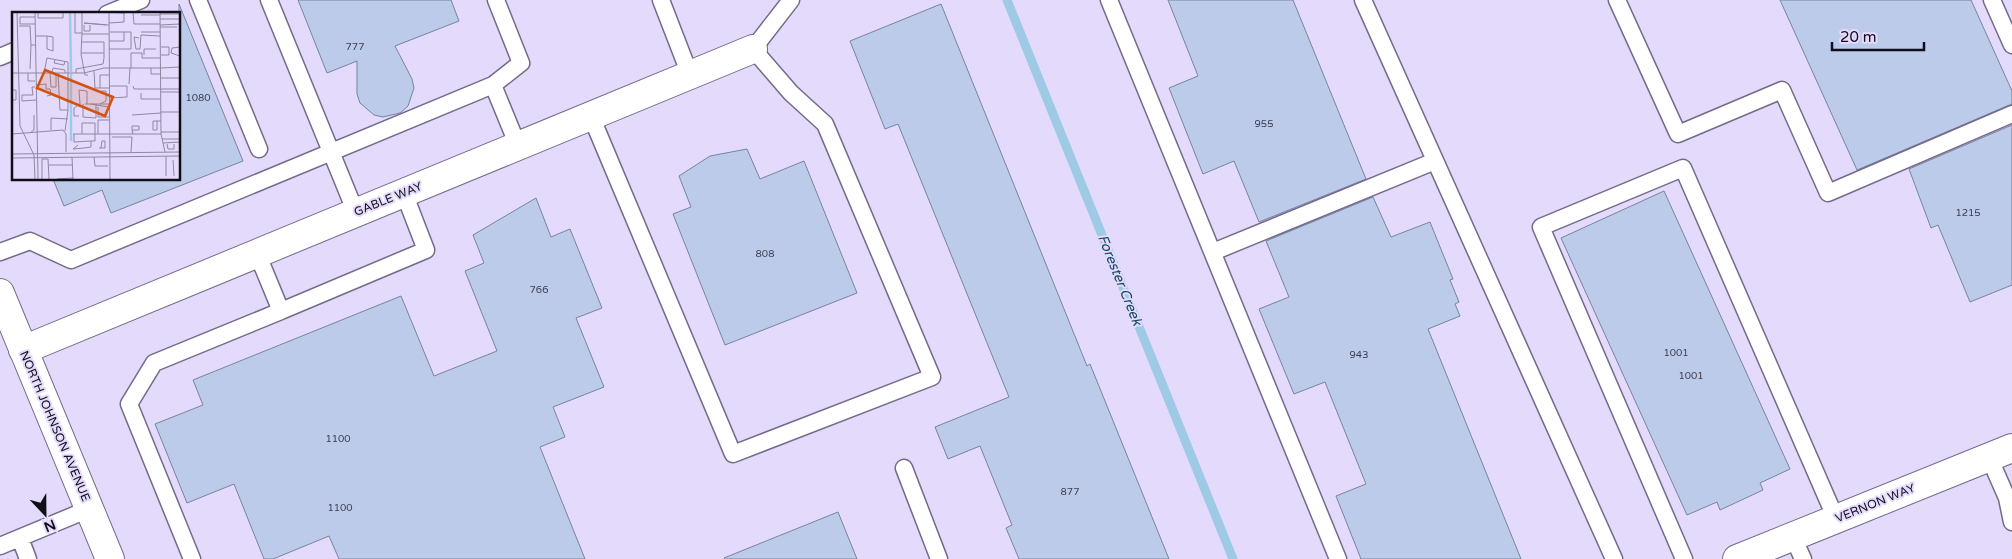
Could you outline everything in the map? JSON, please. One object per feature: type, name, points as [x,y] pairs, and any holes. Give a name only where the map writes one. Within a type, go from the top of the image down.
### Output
[{"type":"street","name":"GABLE WAY","points":[[23,350],[753,49]]},
{"type":"street","name":"NORTH JOHNSON AVENUE","points":[[0,294],[110,559]]},
{"type":"street","name":"VERNON WAY","points":[[1737,559],[1798,548],[1836,519],[2000,453]]},
{"type":"lane","points":[[112,12],[141,0]]},
{"type":"lane","points":[[198,0],[259,149]]},
{"type":"lane","points":[[269,0],[356,213]]},
{"type":"lane","points":[[0,252],[30,241],[71,260],[493,85],[521,62],[496,0]]},
{"type":"lane","points":[[660,0],[690,75]]},
{"type":"lane","points":[[591,116],[732,454],[932,377],[825,124],[791,93],[753,49],[791,0]]},
{"type":"lane","points":[[1110,0],[1338,559]]},
{"type":"lane","points":[[1363,0],[1614,559]]},
{"type":"lane","points":[[1617,0],[1678,134],[1782,90],[1828,193],[2012,114]]},
{"type":"lane","points":[[1992,0],[2012,45]]},
{"type":"lane","points":[[0,57],[12,52]]},
{"type":"lane","points":[[493,85],[518,146]]},
{"type":"lane","points":[[1213,252],[1435,161]]},
{"type":"lane","points":[[1684,559],[1541,228],[1683,168],[1836,519]]},
{"type":"lane","points":[[192,559],[129,404],[154,363],[281,312],[426,250],[404,193]]},
{"type":"lane","points":[[257,253],[281,312]]},
{"type":"lane","points":[[2000,453],[2012,522]]},
{"type":"lane","points":[[904,468],[939,559]]},
{"type":"lane","points":[[0,546],[89,509]]},
{"type":"lane","points":[[20,538],[28,559]]},
{"type":"building","points":[[298,0],[451,0],[459,21],[395,46],[412,79],[414,88],[408,106],[400,113],[383,117],[374,115],[360,103],[357,94],[357,61],[327,73]]},
{"type":"building","points":[[1168,0],[1293,0],[1366,179],[1259,222],[1234,161],[1203,174],[1169,88],[1198,76]]},
{"type":"building","points":[[1780,0],[1971,0],[2012,91],[2012,104],[1857,170]]},
{"type":"building","points":[[179,4],[243,161],[111,213],[102,190],[64,206],[53,180],[180,180]]},
{"type":"building","points":[[941,4],[1087,366],[1090,364],[1169,559],[1019,559],[1006,528],[1012,525],[980,446],[948,459],[935,427],[1009,397],[898,124],[885,129],[850,41]]},
{"type":"building","points":[[2012,125],[2012,285],[1970,302],[1938,225],[1931,228],[1909,169]]},
{"type":"building","points":[[747,149],[760,179],[804,161],[857,293],[725,345],[673,214],[691,207],[679,176],[710,156]]},
{"type":"building","points":[[1664,191],[1790,469],[1760,483],[1763,490],[1720,510],[1717,502],[1687,515],[1561,238]]},
{"type":"building","points":[[1373,197],[1391,237],[1430,222],[1453,279],[1450,280],[1459,302],[1455,304],[1460,316],[1428,329],[1521,559],[1361,559],[1336,496],[1366,484],[1325,382],[1294,394],[1259,309],[1289,297],[1266,241]]},
{"type":"building","points":[[536,198],[551,237],[570,229],[602,308],[576,318],[604,387],[553,407],[565,437],[540,447],[585,559],[339,559],[329,536],[273,559],[264,559],[234,484],[187,503],[155,424],[203,405],[193,380],[401,296],[434,376],[497,351],[465,271],[484,263],[473,235]]},
{"type":"building","points":[[838,512],[857,559],[724,558]]},
{"type":"waterway","name":"Forester Creek","points":[[1007,0],[1233,559]]}]
